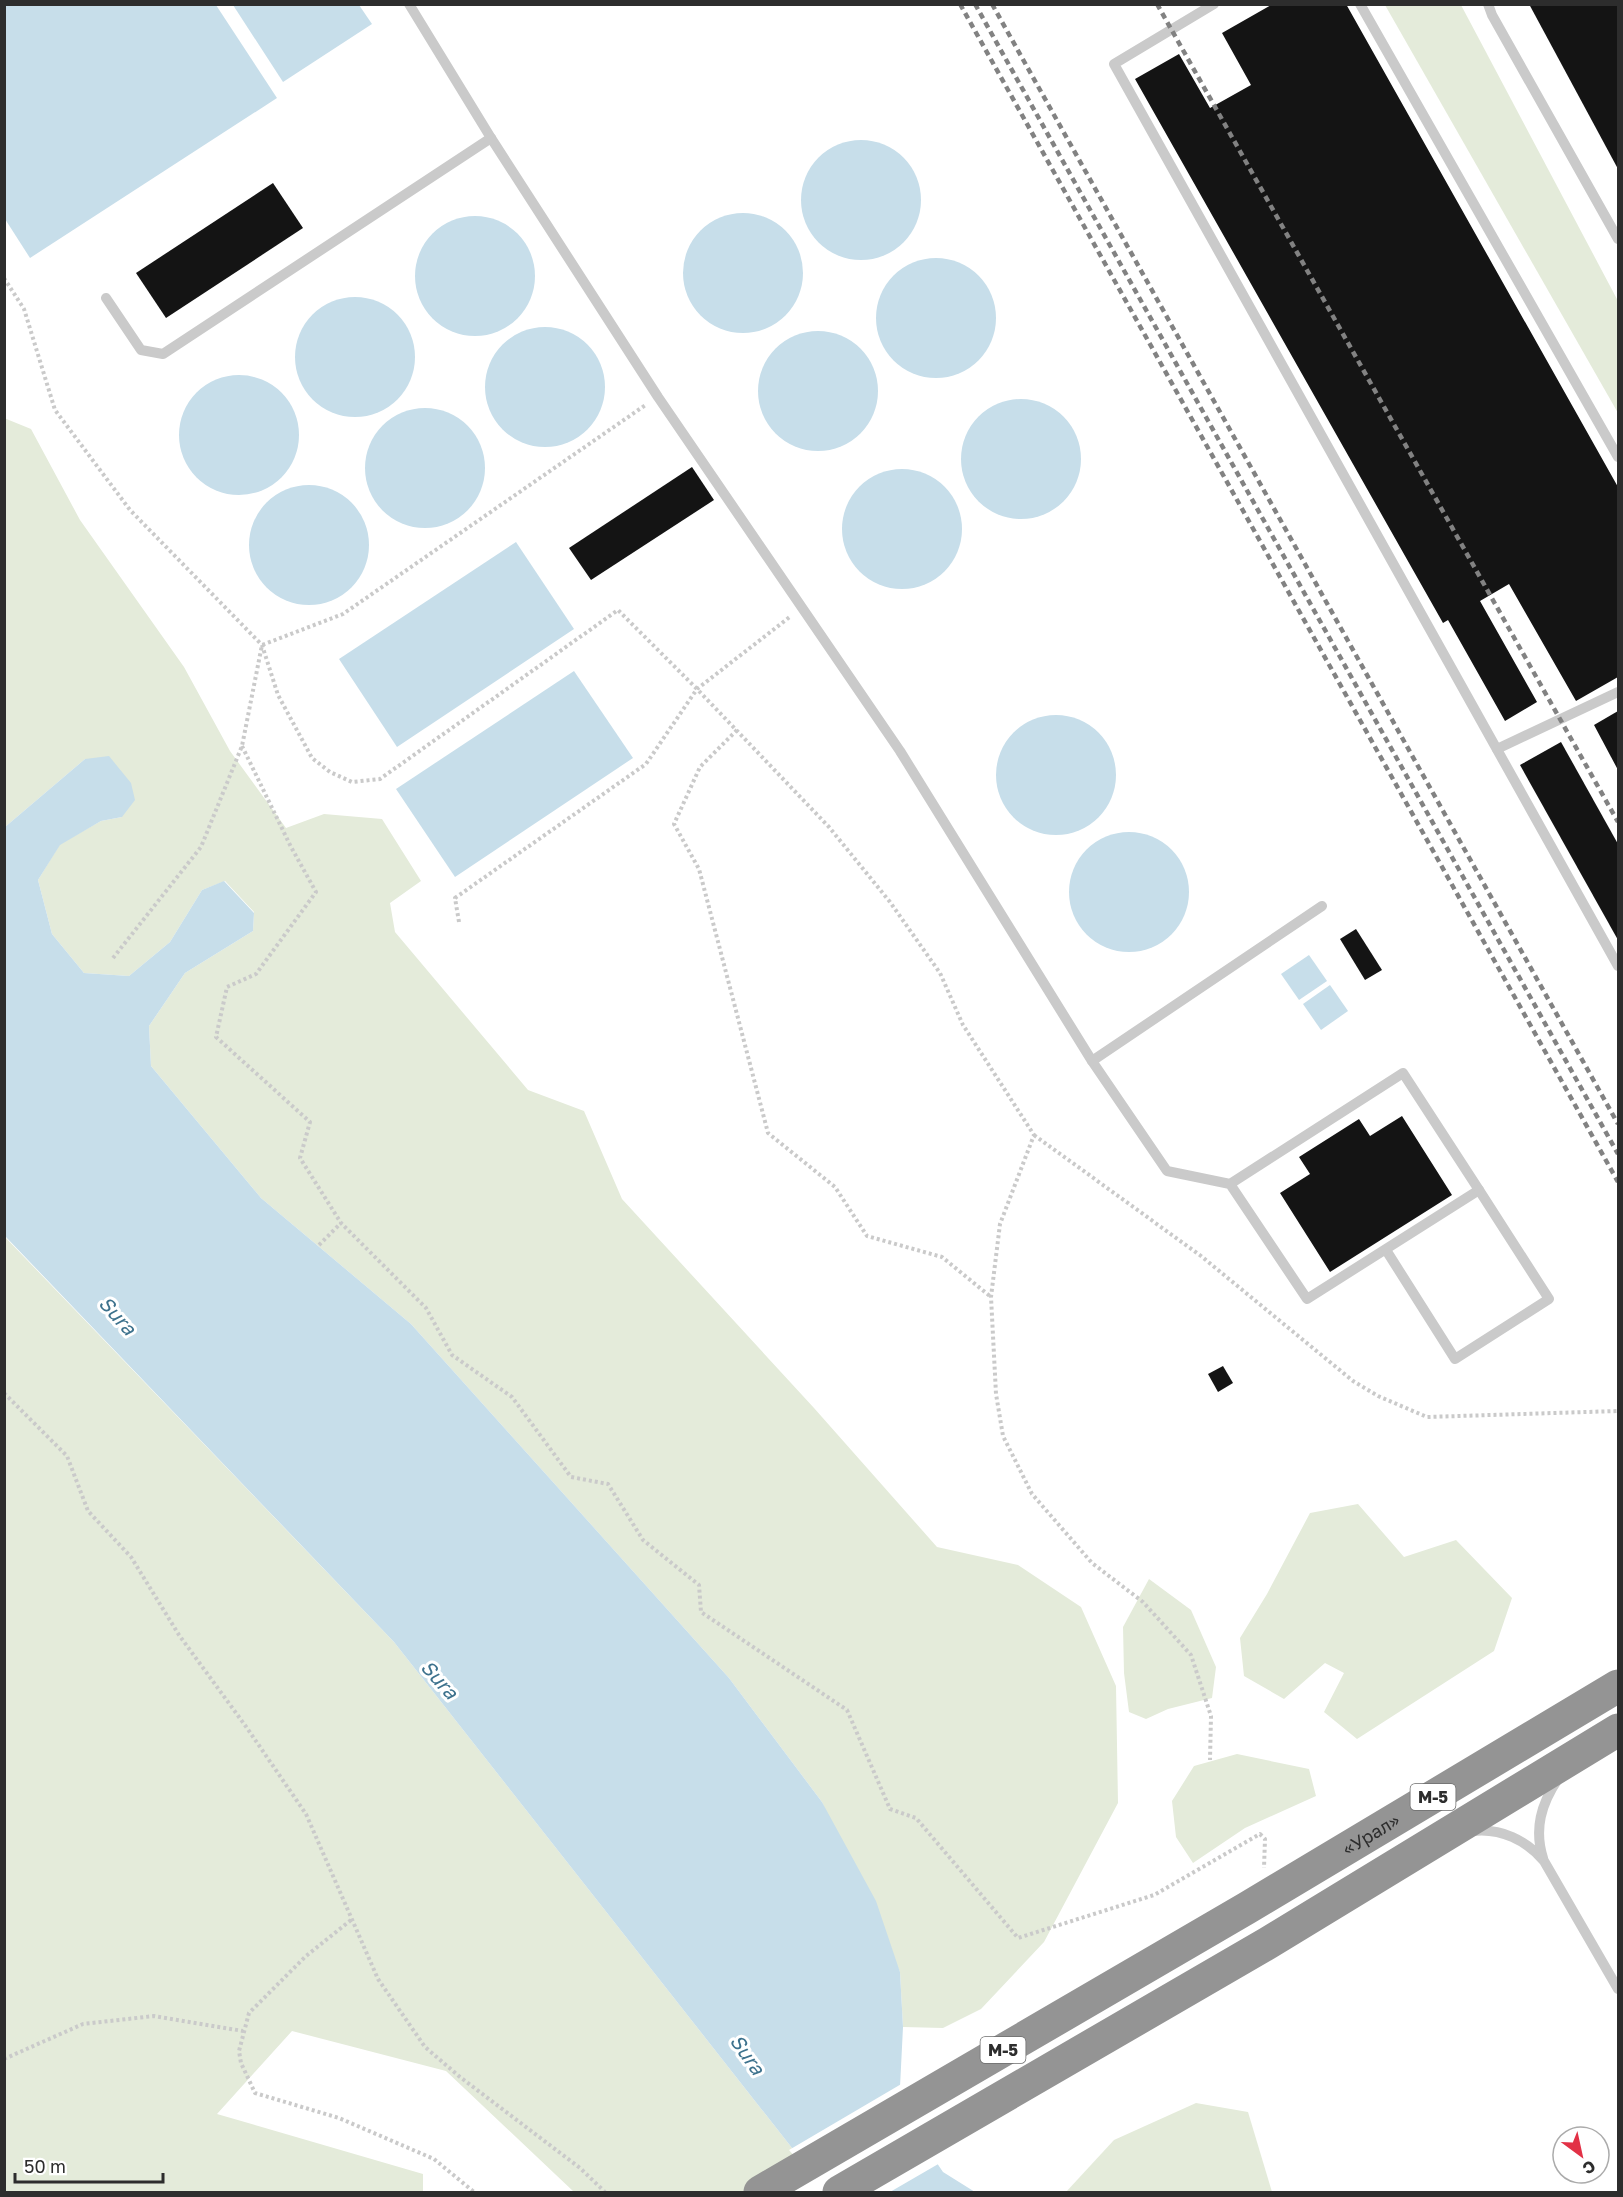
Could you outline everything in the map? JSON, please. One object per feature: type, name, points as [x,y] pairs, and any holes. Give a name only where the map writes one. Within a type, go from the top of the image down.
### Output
[{"type":"highway","name":"«Урал»","points":[[760,2193],[1247,1908],[1618,1686]]},
{"type":"highway","name":"М-5","points":[[839,2193],[1268,1943],[1618,1730]]},
{"type":"lane","points":[[409,4],[491,138],[658,397],[900,751],[1092,1061],[1167,1171],[1230,1184],[1308,1299],[1479,1190]]},
{"type":"lane","points":[[1214,4],[1114,64],[1618,966]]},
{"type":"lane","points":[[1360,4],[1618,457]]},
{"type":"lane","points":[[1488,4],[1492,15],[1618,239]]},
{"type":"lane","points":[[106,298],[141,350],[163,354],[491,138]]},
{"type":"lane","points":[[1497,749],[1618,692]]},
{"type":"lane","points":[[1092,1061],[1322,906]]},
{"type":"lane","points":[[1230,1184],[1403,1073],[1549,1299],[1455,1359],[1386,1250]]},
{"type":"lane","points":[[1544,1861],[1538,1835],[1544,1804],[1555,1784],[1578,1755]]},
{"type":"lane","points":[[1438,1840],[1465,1832],[1487,1830],[1527,1845],[1544,1861],[1618,1989]]},
{"type":"path","points":[[4,278],[24,309],[55,410],[130,510],[262,645],[278,695],[312,758],[330,772],[351,782],[380,779],[618,610],[829,827],[890,902],[940,972],[963,1025],[1034,1135],[1201,1256],[1353,1381],[1378,1396],[1427,1417],[1618,1411]]},
{"type":"path","points":[[262,645],[343,614],[658,397]]},
{"type":"path","points":[[459,922],[455,898],[646,764],[697,689],[802,608]]},
{"type":"path","points":[[113,958],[201,847],[242,746],[262,645]]},
{"type":"path","points":[[737,730],[700,767],[674,824],[699,869],[768,1132],[835,1187],[867,1236],[942,1257],[991,1297]]},
{"type":"path","points":[[242,746],[291,847],[316,892],[256,974],[227,987],[216,1037],[310,1122],[300,1158],[341,1223],[426,1308],[452,1355],[512,1397],[571,1477],[608,1484],[644,1540],[699,1585],[701,1612],[846,1710],[890,1809],[916,1818],[1018,1938],[1154,1894],[1260,1834],[1265,1839],[1264,1871]]},
{"type":"path","points":[[1034,1135],[1000,1224],[991,1297],[996,1394],[1003,1436],[1032,1494],[1092,1563],[1143,1602],[1191,1656],[1211,1716],[1210,1760]]},
{"type":"path","points":[[319,1245],[341,1223]]},
{"type":"path","points":[[4,1393],[68,1456],[88,1511],[131,1557],[178,1635],[247,1728],[306,1814],[378,1979],[425,2047],[460,2077],[580,2168],[605,2193]]},
{"type":"path","points":[[351,1920],[306,1956],[249,2013],[239,2051],[241,2063],[255,2093],[339,2118],[434,2159],[474,2193]]},
{"type":"path","points":[[4,2059],[83,2024],[134,2018],[154,2016],[243,2031]]},
{"type":"green space","points":[[1385,5],[1461,5],[1618,301],[1618,413]]},
{"type":"green space","points":[[4,418],[31,429],[80,520],[184,667],[230,751],[286,828],[324,814],[382,819],[421,881],[390,903],[395,932],[528,1090],[584,1111],[622,1199],[814,1408],[937,1547],[1018,1565],[1081,1607],[1116,1686],[1118,1803],[1044,1942],[981,2009],[943,2028],[903,2027],[900,1972],[822,1802],[729,1678],[411,1324],[261,1198],[151,1066],[149,1026],[185,973],[253,931],[254,912],[225,881],[202,890],[170,942],[129,976],[84,973],[52,934],[38,880],[60,844],[101,821],[122,817],[85,759],[5,827]]},
{"type":"green space","points":[[4,1236],[394,1642],[803,2162],[745,2192],[574,2192],[446,2071],[292,2031],[217,2114],[423,2174],[423,2192],[5,2192]]},
{"type":"green space","points":[[1358,1504],[1404,1557],[1456,1540],[1512,1598],[1494,1651],[1357,1739],[1324,1712],[1344,1673],[1325,1663],[1284,1699],[1244,1676],[1240,1638],[1267,1594],[1310,1513]]},
{"type":"green space","points":[[1149,1579],[1191,1610],[1216,1667],[1212,1698],[1168,1709],[1146,1719],[1129,1712],[1124,1673],[1123,1627]]},
{"type":"green space","points":[[1237,1754],[1309,1769],[1316,1796],[1245,1828],[1193,1863],[1176,1837],[1172,1801],[1194,1766]]},
{"type":"green space","points":[[1196,2103],[1248,2112],[1272,2192],[1066,2192],[1114,2140]]},
{"type":"water","points":[[5,4],[216,5],[277,98],[30,258],[5,219]]},
{"type":"water","points":[[233,5],[359,5],[372,24],[283,82]]},
{"type":"water","points":[[861,140],[884,144],[904,157],[917,177],[921,200],[917,223],[904,243],[884,256],[861,260],[838,256],[818,243],[805,223],[801,200],[805,177],[818,157],[838,144]]},
{"type":"water","points":[[743,213],[766,217],[786,230],[799,250],[803,273],[799,296],[786,316],[766,329],[743,333],[720,329],[700,316],[687,296],[683,273],[687,250],[700,230],[720,217]]},
{"type":"water","points":[[475,216],[498,220],[518,233],[531,253],[535,276],[531,299],[518,319],[498,332],[475,336],[452,332],[432,319],[419,299],[415,276],[419,253],[432,233],[452,220]]},
{"type":"water","points":[[936,258],[959,262],[979,275],[992,295],[996,318],[992,341],[979,361],[959,374],[936,378],[913,374],[893,361],[880,341],[876,318],[880,295],[893,275],[913,262]]},
{"type":"water","points":[[355,297],[378,301],[398,314],[411,334],[415,357],[411,380],[398,400],[378,413],[355,417],[332,413],[312,400],[299,380],[295,357],[299,334],[312,314],[332,301]]},
{"type":"water","points":[[545,327],[568,331],[588,344],[601,364],[605,387],[601,410],[588,430],[568,443],[545,447],[522,443],[502,430],[489,410],[485,387],[489,364],[502,344],[522,331]]},
{"type":"water","points":[[818,331],[841,335],[861,348],[874,368],[878,391],[874,414],[861,434],[841,447],[818,451],[795,447],[775,434],[762,414],[758,391],[762,368],[775,348],[795,335]]},
{"type":"water","points":[[239,375],[262,379],[282,392],[295,412],[299,435],[295,458],[282,478],[262,491],[239,495],[216,491],[196,478],[183,458],[179,435],[183,412],[196,392],[216,379]]},
{"type":"water","points":[[1021,399],[1044,403],[1064,416],[1077,436],[1081,459],[1077,482],[1064,502],[1044,515],[1021,519],[998,515],[978,502],[965,482],[961,459],[965,436],[978,416],[998,403]]},
{"type":"water","points":[[425,408],[448,412],[468,425],[481,445],[485,468],[481,491],[468,511],[448,524],[425,528],[402,524],[382,511],[369,491],[365,468],[369,445],[382,425],[402,412]]},
{"type":"water","points":[[902,469],[925,473],[945,486],[958,506],[962,529],[958,552],[945,572],[925,585],[902,589],[879,585],[859,572],[846,552],[842,529],[846,506],[859,486],[879,473]]},
{"type":"water","points":[[309,485],[332,489],[352,502],[365,522],[369,545],[365,568],[352,588],[332,601],[309,605],[286,601],[266,588],[253,568],[249,545],[253,522],[266,502],[286,489]]},
{"type":"water","points":[[516,542],[574,629],[397,747],[339,659]]},
{"type":"water","points":[[574,671],[633,758],[455,877],[396,789]]},
{"type":"water","points":[[1056,715],[1079,719],[1099,732],[1112,752],[1116,775],[1112,798],[1099,818],[1079,831],[1056,835],[1033,831],[1013,818],[1000,798],[996,775],[1000,752],[1013,732],[1033,719]]},
{"type":"water","name":"Sura","points":[[109,756],[131,783],[135,800],[122,817],[101,821],[60,845],[38,880],[52,934],[84,973],[129,976],[170,942],[202,890],[224,881],[254,913],[253,931],[185,973],[149,1026],[151,1066],[261,1198],[411,1324],[729,1678],[822,1802],[876,1901],[900,1972],[903,2027],[899,2107],[943,2172],[975,2192],[819,2192],[803,2162],[394,1642],[5,1236],[5,827],[85,759]]},
{"type":"water","points":[[1129,832],[1152,836],[1172,849],[1185,869],[1189,892],[1185,915],[1172,935],[1152,948],[1129,952],[1106,948],[1086,935],[1073,915],[1069,892],[1073,869],[1086,849],[1106,836]]},
{"type":"water","points":[[1309,955],[1327,981],[1299,1000],[1281,974]]},
{"type":"water","points":[[1330,985],[1348,1011],[1321,1030],[1303,1004]]},
{"type":"pier","points":[[903,2083],[902,2106],[940,2163],[890,2192],[816,2192],[801,2164],[789,2150]]},
{"type":"building","points":[[1273,4],[1346,4],[1618,487],[1618,677],[1576,701],[1509,584],[1480,601],[1537,702],[1505,721],[1448,620],[1443,623],[1135,79],[1179,54],[1210,108],[1251,85],[1222,33]]},
{"type":"building","points":[[1529,4],[1618,4],[1618,169]]},
{"type":"building","points":[[273,183],[303,228],[166,318],[136,273]]},
{"type":"building","points":[[692,467],[714,500],[591,580],[569,548]]},
{"type":"building","points":[[1618,711],[1618,770],[1594,725]]},
{"type":"building","points":[[1561,742],[1618,844],[1618,940],[1520,765]]},
{"type":"building","points":[[1356,929],[1382,970],[1365,980],[1340,939]]},
{"type":"building","points":[[1402,1116],[1452,1195],[1330,1272],[1280,1193],[1310,1174],[1299,1157],[1359,1119],[1370,1136]]},
{"type":"building","points":[[1223,1366],[1233,1383],[1218,1392],[1208,1374]]},
{"type":"railway","points":[[960,4],[1618,1182]]},
{"type":"railway","points":[[975,4],[1618,1154]]},
{"type":"railway","points":[[992,4],[1618,1124]]},
{"type":"railway","points":[[1157,4],[1618,822]]}]
